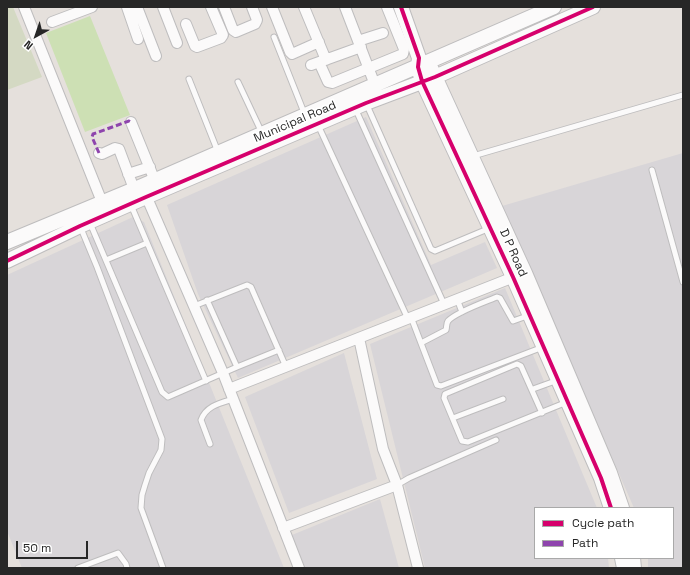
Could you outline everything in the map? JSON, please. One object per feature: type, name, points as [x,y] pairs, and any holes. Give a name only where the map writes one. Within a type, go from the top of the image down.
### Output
[{"type":"street","points":[[24,7],[102,202]]},
{"type":"street","points":[[52,22],[80,9],[92,7]]},
{"type":"street","points":[[127,7],[138,39]]},
{"type":"street","points":[[137,7],[156,56]]},
{"type":"street","points":[[163,7],[177,43]]},
{"type":"street","points":[[186,24],[195,46],[197,47],[221,38],[222,35],[210,7]]},
{"type":"street","points":[[224,7],[233,30],[236,32],[255,24],[257,20],[252,7]]},
{"type":"street","points":[[272,7],[292,54],[319,42]]},
{"type":"street","points":[[304,7],[319,42],[319,63],[328,82],[332,83],[403,54],[404,49],[387,7]]},
{"type":"street","points":[[345,7],[375,85]]},
{"type":"street","name":"D P Road","points":[[401,7],[422,62],[491,228],[519,275],[530,315],[558,380],[622,507]]},
{"type":"street","name":"Municipal Road","points":[[7,242],[102,202],[141,191],[317,124],[361,100],[375,85],[422,62],[554,7]]},
{"type":"street","name":"Municipal Road","points":[[7,261],[131,204],[141,191],[155,181],[262,134],[305,116],[429,79],[593,7]]},
{"type":"street","points":[[319,63],[383,33]]},
{"type":"street","name":"D P Road","points":[[429,79],[471,156],[519,275],[603,469],[611,507]]},
{"type":"street","points":[[131,122],[155,181]]},
{"type":"street","points":[[99,153],[102,154],[115,148],[119,149],[128,174],[141,191],[223,373],[299,568]]},
{"type":"street","points":[[128,174],[150,167]]},
{"type":"street","points":[[231,394],[286,367],[519,275]]},
{"type":"street","points":[[359,338],[383,449],[397,485],[418,568]]},
{"type":"street","points":[[283,528],[397,485]]},
{"type":"lane","points":[[274,37],[305,116]]},
{"type":"lane","points":[[189,79],[219,153]]},
{"type":"lane","points":[[238,82],[262,134]]},
{"type":"lane","points":[[471,156],[683,95]]},
{"type":"lane","points":[[361,100],[431,249],[435,251],[491,228]]},
{"type":"lane","points":[[361,100],[444,304]]},
{"type":"lane","points":[[317,124],[421,343],[437,385],[441,386],[544,347]]},
{"type":"lane","points":[[652,170],[683,282]]},
{"type":"lane","points":[[131,204],[206,381]]},
{"type":"lane","points":[[85,224],[106,260],[162,392],[168,397],[279,350]]},
{"type":"lane","points":[[85,224],[97,267],[162,439],[161,450],[149,473],[145,485],[142,495],[141,508],[163,568]]},
{"type":"lane","points":[[106,260],[147,243]]},
{"type":"lane","points":[[194,306],[247,285],[251,287],[286,367]]},
{"type":"lane","points":[[421,343],[446,330],[447,323],[462,312],[497,297],[500,298],[513,321],[530,315]]},
{"type":"lane","points":[[208,300],[238,367]]},
{"type":"lane","points":[[457,300],[462,312]]},
{"type":"lane","points":[[542,413],[521,366],[517,364],[445,394],[444,398],[462,441],[468,442],[542,413],[568,402]]},
{"type":"lane","points":[[532,389],[558,380]]},
{"type":"lane","points":[[210,444],[201,420],[204,413],[231,394]]},
{"type":"lane","points":[[453,418],[503,399]]},
{"type":"lane","points":[[397,485],[409,478],[496,440]]},
{"type":"lane","points":[[78,568],[118,553],[126,564],[127,568]]},
{"type":"shaded area","points":[[366,117],[431,265],[485,242],[497,268],[238,378],[198,294],[167,205]]},
{"type":"shaded area","points":[[683,153],[683,568],[648,568],[648,559],[674,559],[674,507],[634,507],[502,206]]},
{"type":"shaded area","points":[[133,217],[144,222],[284,568],[22,568],[7,531],[7,275]]},
{"type":"shaded area","points":[[505,288],[597,507],[534,507],[534,559],[608,559],[609,568],[425,568],[370,344]]},
{"type":"shaded area","points":[[344,353],[377,479],[289,513],[245,397]]},
{"type":"shaded area","points":[[380,499],[399,568],[305,568],[292,535]]},
{"type":"green space","points":[[7,7],[13,7],[42,77],[7,90]]},
{"type":"green space","points":[[90,16],[130,115],[85,132],[46,33]]},
{"type":"marked path","points":[[99,153],[92,137],[93,134],[129,121],[131,122]]},
{"type":"cycle path","points":[[401,7],[419,58],[418,67],[422,81],[513,277],[601,478],[611,507]]},
{"type":"cycle path","points":[[7,261],[80,226],[146,197],[366,103],[435,77],[593,7]]}]
